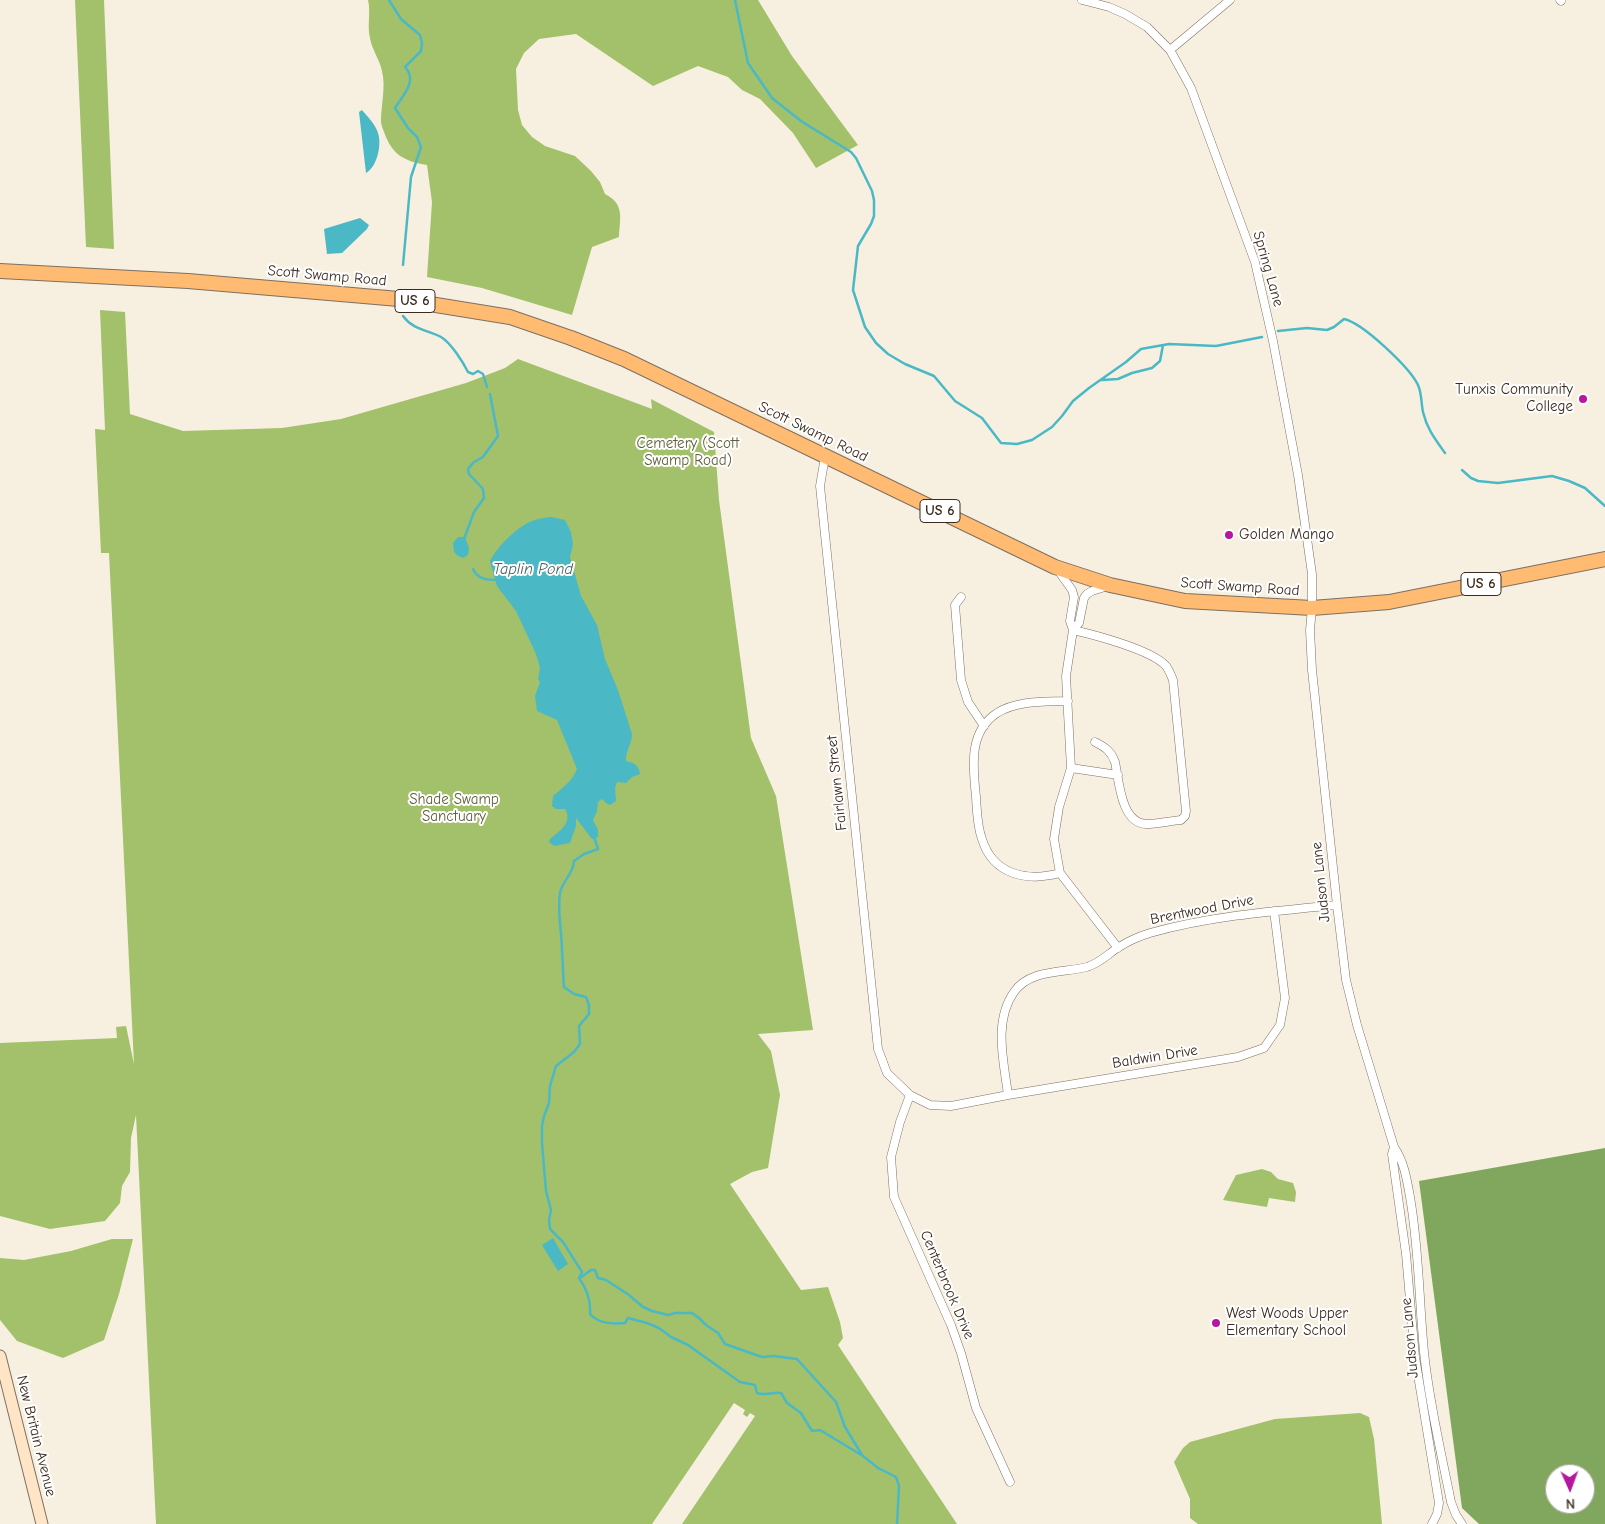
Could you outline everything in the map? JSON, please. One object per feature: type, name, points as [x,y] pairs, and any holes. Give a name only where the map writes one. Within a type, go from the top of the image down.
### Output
[{"type":"highway","name":"Scott Swamp Road","points":[[0,271],[188,281],[294,289],[399,299],[510,317],[624,359],[1055,567],[1110,585],[1185,601],[1312,608],[1389,602],[1605,559]]},
{"type":"street","name":"Spring Lane","points":[[1082,0],[1110,7],[1147,27],[1170,50],[1191,88],[1255,262],[1273,340],[1298,475],[1312,574],[1312,608]]},
{"type":"street","points":[[1170,50],[1230,0]]},
{"type":"street","name":"Fairlawn Street","points":[[824,456],[820,486],[878,1048],[887,1073],[910,1095]]},
{"type":"street","points":[[1055,567],[1072,590],[1074,597],[1070,621],[1073,630],[1066,676],[1071,768],[1059,807],[1054,839],[1060,873],[1118,948]]},
{"type":"street","points":[[1073,630],[1079,623],[1084,598],[1087,594],[1110,585]]},
{"type":"street","points":[[961,597],[955,605],[961,680],[968,702],[984,726]]},
{"type":"street","name":"Judson Lane","points":[[1312,608],[1310,630],[1312,670],[1336,905],[1344,964],[1350,1000],[1394,1147],[1399,1154],[1404,1169],[1412,1208],[1424,1353],[1430,1396],[1450,1502],[1462,1524]]},
{"type":"street","points":[[1073,630],[1110,640],[1145,653],[1165,665],[1173,680],[1185,816],[1181,820],[1145,824],[1134,820],[1126,811],[1112,754],[1108,749],[1095,742]]},
{"type":"street","points":[[1060,873],[1046,877],[1023,877],[1003,868],[994,860],[987,851],[979,830],[972,766],[974,746],[984,726],[996,714],[1025,703],[1068,701]]},
{"type":"street","points":[[1071,768],[1118,776]]},
{"type":"street","name":"Brentwood Drive","points":[[1008,1095],[1001,1039],[1002,1026],[1008,1002],[1015,990],[1025,982],[1038,975],[1086,967],[1098,963],[1118,948],[1148,934],[1223,918],[1336,905]]},
{"type":"street","name":"Baldwin Drive","points":[[910,1095],[930,1105],[951,1106],[1238,1057],[1264,1048],[1280,1025],[1285,998],[1274,911]]},
{"type":"street","name":"Centerbrook Drive","points":[[910,1095],[900,1122],[891,1157],[894,1197],[951,1325],[976,1408],[1010,1482]]},
{"type":"street","name":"Judson Lane","points":[[1394,1147],[1392,1154],[1406,1254],[1415,1357],[1439,1503],[1437,1514],[1432,1524]]},
{"type":"street","name":"New Britain Avenue","points":[[0,1356],[42,1524]]},
{"type":"green space","points":[[75,0],[104,0],[114,249],[86,247]]},
{"type":"green space","points":[[368,0],[758,0],[792,56],[858,145],[816,168],[793,133],[760,99],[742,90],[728,77],[698,66],[653,86],[576,34],[539,39],[524,53],[516,69],[518,110],[522,125],[532,137],[545,146],[575,156],[591,171],[600,182],[605,194],[616,202],[620,212],[619,237],[592,247],[572,315],[482,288],[427,277],[432,202],[427,165],[400,156],[387,140],[381,121],[383,77],[370,38]]},
{"type":"green space","name":"Shade Swamp Sanctuary","points":[[100,310],[125,312],[130,414],[183,431],[282,428],[341,419],[466,383],[505,368],[518,359],[652,409],[651,399],[714,432],[719,500],[751,738],[776,796],[813,1030],[758,1034],[771,1051],[780,1095],[768,1168],[752,1172],[730,1184],[801,1290],[828,1287],[840,1322],[843,1338],[838,1345],[957,1524],[682,1524],[755,1416],[750,1413],[747,1417],[743,1414],[745,1410],[734,1403],[652,1524],[156,1524],[136,1115],[131,1138],[130,1172],[122,1186],[120,1203],[105,1221],[50,1229],[0,1216],[0,1043],[117,1038],[116,1027],[126,1026],[134,1064],[109,553],[101,553],[95,429],[105,430]]},
{"type":"green space","points":[[1605,1148],[1605,1524],[1479,1524],[1462,1508],[1419,1181]]},
{"type":"green space","points":[[1262,1169],[1271,1172],[1278,1179],[1293,1183],[1296,1192],[1295,1202],[1269,1198],[1267,1207],[1223,1200],[1236,1175]]},
{"type":"green space","points":[[112,1239],[133,1239],[119,1294],[104,1340],[63,1358],[17,1341],[0,1320],[0,1258],[24,1260],[71,1251]]},
{"type":"green space","points":[[1360,1413],[1369,1417],[1374,1439],[1382,1524],[1198,1524],[1190,1518],[1190,1499],[1174,1462],[1183,1448],[1190,1442],[1275,1419]]},
{"type":"water","points":[[362,110],[375,127],[379,138],[376,161],[366,173],[359,112]]},
{"type":"water","points":[[360,218],[369,225],[367,229],[342,253],[327,254],[324,229]]},
{"type":"water","name":"Taplin Pond","points":[[551,517],[565,520],[571,532],[573,544],[570,557],[581,596],[597,625],[605,659],[618,690],[632,734],[626,761],[636,765],[639,768],[640,774],[632,777],[626,783],[617,782],[615,788],[616,801],[610,805],[602,799],[598,802],[593,820],[598,830],[598,837],[592,839],[576,818],[576,826],[570,843],[554,846],[549,842],[550,839],[564,826],[567,814],[565,809],[556,809],[552,806],[553,796],[570,781],[577,769],[557,720],[537,711],[535,696],[540,682],[538,679],[540,668],[536,654],[516,611],[497,586],[490,561],[503,543],[515,531],[537,519]]},
{"type":"water","points":[[458,537],[465,537],[469,548],[468,555],[463,558],[454,552],[453,543]]},
{"type":"water","points":[[553,1238],[568,1264],[558,1271],[542,1245]]},
{"type":"waterway","points":[[389,0],[401,19],[420,35],[422,43],[421,51],[405,67],[409,72],[410,83],[395,108],[408,128],[417,137],[421,147],[411,177],[403,265]]},
{"type":"waterway","points":[[735,0],[748,63],[772,98],[801,121],[851,152],[856,158],[872,191],[874,216],[858,246],[853,290],[865,327],[876,343],[888,354],[905,364],[934,376],[955,401],[982,418],[1001,443],[1017,444],[1032,440],[1052,427],[1073,401],[1141,349],[1169,344],[1216,346],[1262,337]]},
{"type":"waterway","points":[[403,316],[416,327],[445,340],[468,372],[473,374],[478,371],[483,374],[487,387]]},
{"type":"waterway","points":[[1278,331],[1307,328],[1327,330],[1344,319],[1352,322],[1374,337],[1406,368],[1418,385],[1427,424],[1445,453]]},
{"type":"waterway","points":[[1102,380],[1118,379],[1152,368],[1160,361],[1163,345]]},
{"type":"waterway","points":[[464,539],[474,512],[484,498],[483,489],[469,474],[468,469],[474,462],[483,457],[498,436],[490,394]]},
{"type":"waterway","points":[[1462,470],[1478,481],[1498,483],[1552,476],[1585,488],[1605,506]]},
{"type":"waterway","points":[[473,569],[480,577],[498,580]]},
{"type":"waterway","points":[[594,837],[598,849],[584,854],[574,861],[572,869],[563,885],[559,900],[564,987],[574,994],[586,997],[589,1005],[589,1014],[579,1026],[580,1044],[574,1052],[556,1066],[550,1086],[549,1103],[542,1126],[546,1191],[551,1210],[550,1229],[563,1242],[582,1272],[579,1278],[588,1295],[590,1314],[597,1320],[625,1323],[628,1318],[647,1323],[688,1345],[740,1382],[755,1385],[757,1393],[781,1393],[787,1403],[801,1413],[812,1431],[820,1430],[863,1456],[878,1468],[896,1477],[899,1486],[897,1524]]},
{"type":"waterway","points":[[580,1278],[591,1270],[595,1270],[598,1278],[606,1280],[643,1307],[652,1311],[668,1315],[692,1313],[718,1333],[725,1344],[762,1357],[774,1356],[797,1359],[836,1402],[845,1427],[862,1455]]},
{"type":"place","name":"Tunxis Community College","points":[[1583,399]]},
{"type":"place","name":"Golden Mango","points":[[1229,535]]},
{"type":"place","name":"West Woods Upper Elementary School","points":[[1216,1323]]},
{"type":"park label","name":"Cemetery (Scott Swamp Road)","points":[[688,452]]}]
